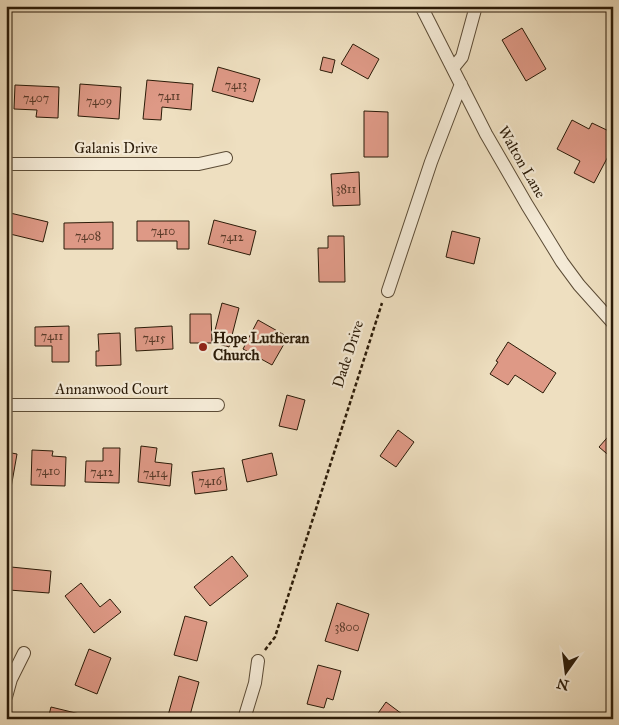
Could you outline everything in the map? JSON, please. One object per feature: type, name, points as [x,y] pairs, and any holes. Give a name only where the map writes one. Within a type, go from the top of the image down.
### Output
[{"type":"street","name":"Walton Lane","points":[[421,6],[486,134],[562,262],[579,285],[613,323]]},
{"type":"street","points":[[453,68],[462,57],[476,6]]},
{"type":"street","points":[[388,290],[431,162],[461,84]]},
{"type":"street","name":"Galanis Drive","points":[[6,164],[199,164],[226,158]]},
{"type":"street","name":"Annanwood Court","points":[[6,405],[218,405]]},
{"type":"street","points":[[6,697],[11,679],[24,653]]},
{"type":"street","points":[[244,719],[255,683],[258,661]]},
{"type":"path","name":"Dade Drive","points":[[275,637],[383,298],[388,290]]},
{"type":"building","points":[[522,28],[546,69],[526,81],[502,40]]},
{"type":"building","points":[[353,44],[379,59],[368,79],[341,64]]},
{"type":"building","points":[[323,57],[335,60],[332,73],[320,70]]},
{"type":"building","points":[[218,67],[260,79],[253,102],[212,91]]},
{"type":"building","points":[[147,80],[193,84],[191,110],[162,107],[161,120],[143,119]]},
{"type":"building","points":[[80,84],[121,87],[119,119],[78,116]]},
{"type":"building","points":[[15,85],[59,87],[58,118],[36,117],[37,110],[14,109]]},
{"type":"building","points":[[364,111],[388,112],[388,157],[364,157]]},
{"type":"building","points":[[572,120],[589,129],[592,123],[613,133],[609,143],[613,147],[594,183],[574,173],[580,161],[557,149]]},
{"type":"building","points":[[359,172],[360,205],[333,206],[331,174]]},
{"type":"building","points":[[6,212],[48,222],[43,242],[6,233]]},
{"type":"building","points":[[214,220],[256,231],[250,255],[208,244]]},
{"type":"building","points":[[137,221],[189,221],[189,249],[177,249],[177,241],[137,241]]},
{"type":"building","points":[[113,222],[113,249],[64,249],[64,223]]},
{"type":"building","points":[[452,231],[480,238],[474,264],[446,257]]},
{"type":"building","points":[[328,236],[344,236],[345,282],[319,282],[318,248],[328,248]]},
{"type":"building","points":[[222,303],[239,308],[229,347],[212,342]]},
{"type":"building","points":[[190,314],[211,314],[212,343],[190,343]]},
{"type":"building","points":[[258,320],[288,337],[272,365],[243,349]]},
{"type":"building","points":[[69,326],[69,362],[52,362],[52,346],[35,346],[35,327]]},
{"type":"building","points":[[172,326],[173,349],[136,351],[135,328]]},
{"type":"building","points":[[120,333],[121,365],[96,366],[96,351],[99,351],[98,334]]},
{"type":"building","points":[[508,342],[556,373],[543,393],[515,375],[508,385],[490,374]]},
{"type":"building","points":[[287,395],[305,400],[297,430],[279,426]]},
{"type":"building","points":[[398,430],[414,442],[396,467],[380,456]]},
{"type":"building","points":[[613,431],[613,459],[599,447]]},
{"type":"building","points":[[141,446],[157,448],[155,462],[172,464],[170,486],[138,482]]},
{"type":"building","points":[[103,448],[120,448],[119,483],[85,482],[86,461],[103,461]]},
{"type":"building","points":[[32,450],[53,451],[52,456],[66,457],[65,486],[31,485]]},
{"type":"building","points":[[6,452],[17,454],[11,488],[6,487]]},
{"type":"building","points":[[272,453],[277,475],[247,482],[242,460]]},
{"type":"building","points":[[224,468],[227,490],[195,494],[192,472]]},
{"type":"building","points":[[232,556],[248,576],[210,606],[194,587]]},
{"type":"building","points":[[11,567],[51,571],[49,593],[9,590]]},
{"type":"building","points":[[81,583],[100,607],[110,599],[121,612],[94,633],[65,596]]},
{"type":"building","points":[[337,603],[369,614],[358,651],[325,641]]},
{"type":"building","points":[[185,616],[207,622],[197,661],[174,655]]},
{"type":"building","points":[[89,649],[111,658],[97,694],[75,685]]},
{"type":"building","points":[[318,665],[341,671],[333,700],[327,698],[324,708],[307,704]]},
{"type":"building","points":[[179,676],[199,682],[189,719],[167,719]]},
{"type":"building","points":[[386,702],[402,714],[399,719],[374,719]]},
{"type":"building","points":[[51,707],[88,716],[87,719],[48,719]]},
{"type":"place","name":"Hope Lutheran Church","points":[[203,347]]}]
